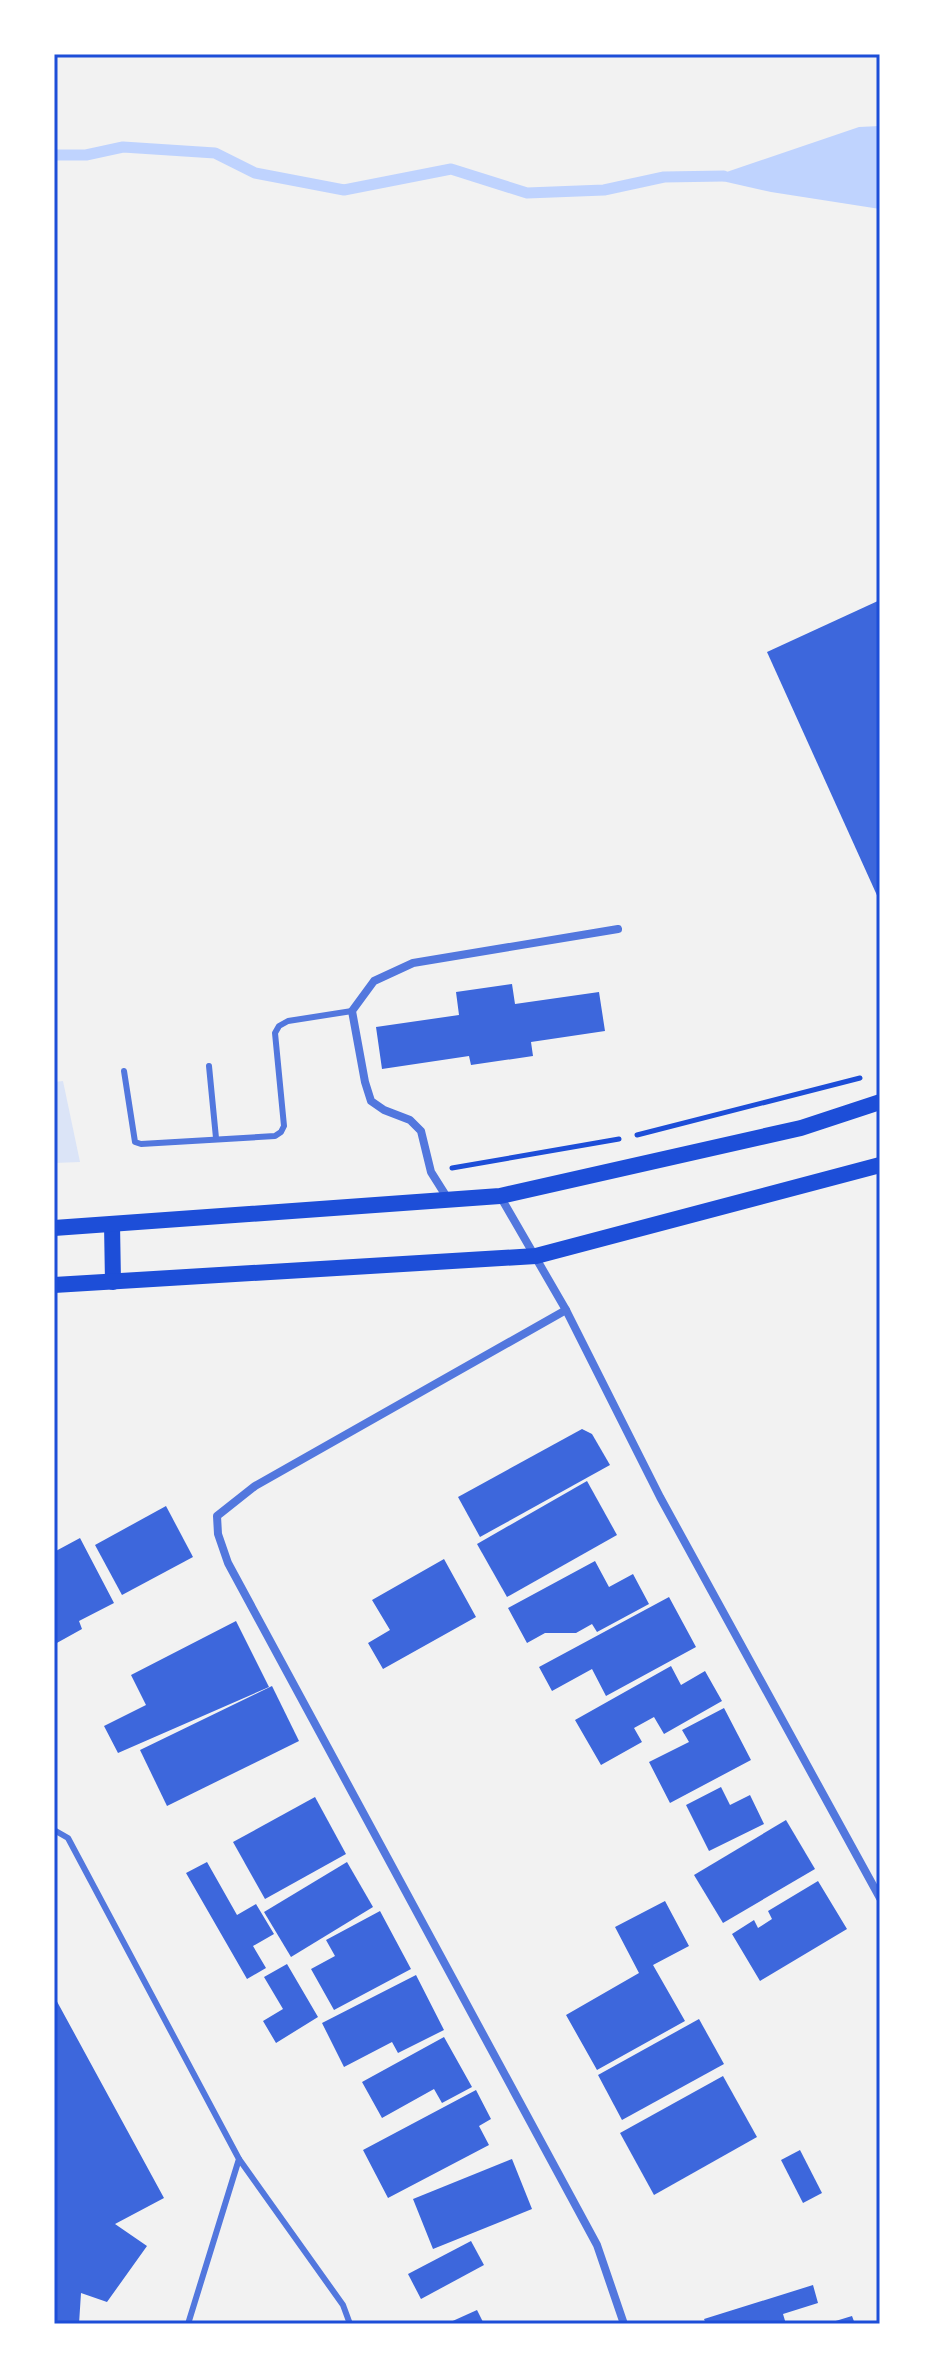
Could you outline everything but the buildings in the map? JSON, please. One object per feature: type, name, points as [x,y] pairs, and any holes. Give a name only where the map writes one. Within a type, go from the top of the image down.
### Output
[{"type":"main road","points":[[54,1228],[500,1196],[801,1128],[880,1102]]},
{"type":"main road","points":[[54,1285],[536,1256],[880,1165]]},
{"type":"main road","points":[[112,1224],[113,1282]]},
{"type":"street","points":[[448,1200],[431,1172],[421,1131],[410,1120],[371,1101],[352,1011],[374,981],[413,963],[618,929]]},
{"type":"street","points":[[500,1196],[566,1310],[660,1497],[880,1896]]},
{"type":"street","points":[[566,1310],[255,1486],[217,1516],[218,1534],[228,1563],[597,2245],[624,2324]]},
{"type":"lane","points":[[124,1071],[135,1142],[275,1136],[284,1126],[275,1033],[279,1026],[288,1021],[352,1011]]},
{"type":"lane","points":[[209,1066],[216,1138]]},
{"type":"lane","points":[[54,1830],[68,1838],[239,2159],[343,2305],[350,2324]]},
{"type":"lane","points":[[188,2324],[239,2159]]},
{"type":"path","points":[[431,1172],[625,1138],[867,1076]]},
{"type":"shaded area","points":[[63,1081],[80,1162],[54,1163],[54,1082]]},
{"type":"water","points":[[880,126],[880,209],[771,192],[709,178],[859,127]]},
{"type":"waterway","points":[[54,155],[86,155],[123,147],[215,153],[255,173],[344,190],[451,169],[527,193],[604,190],[664,177],[724,176]]}]
